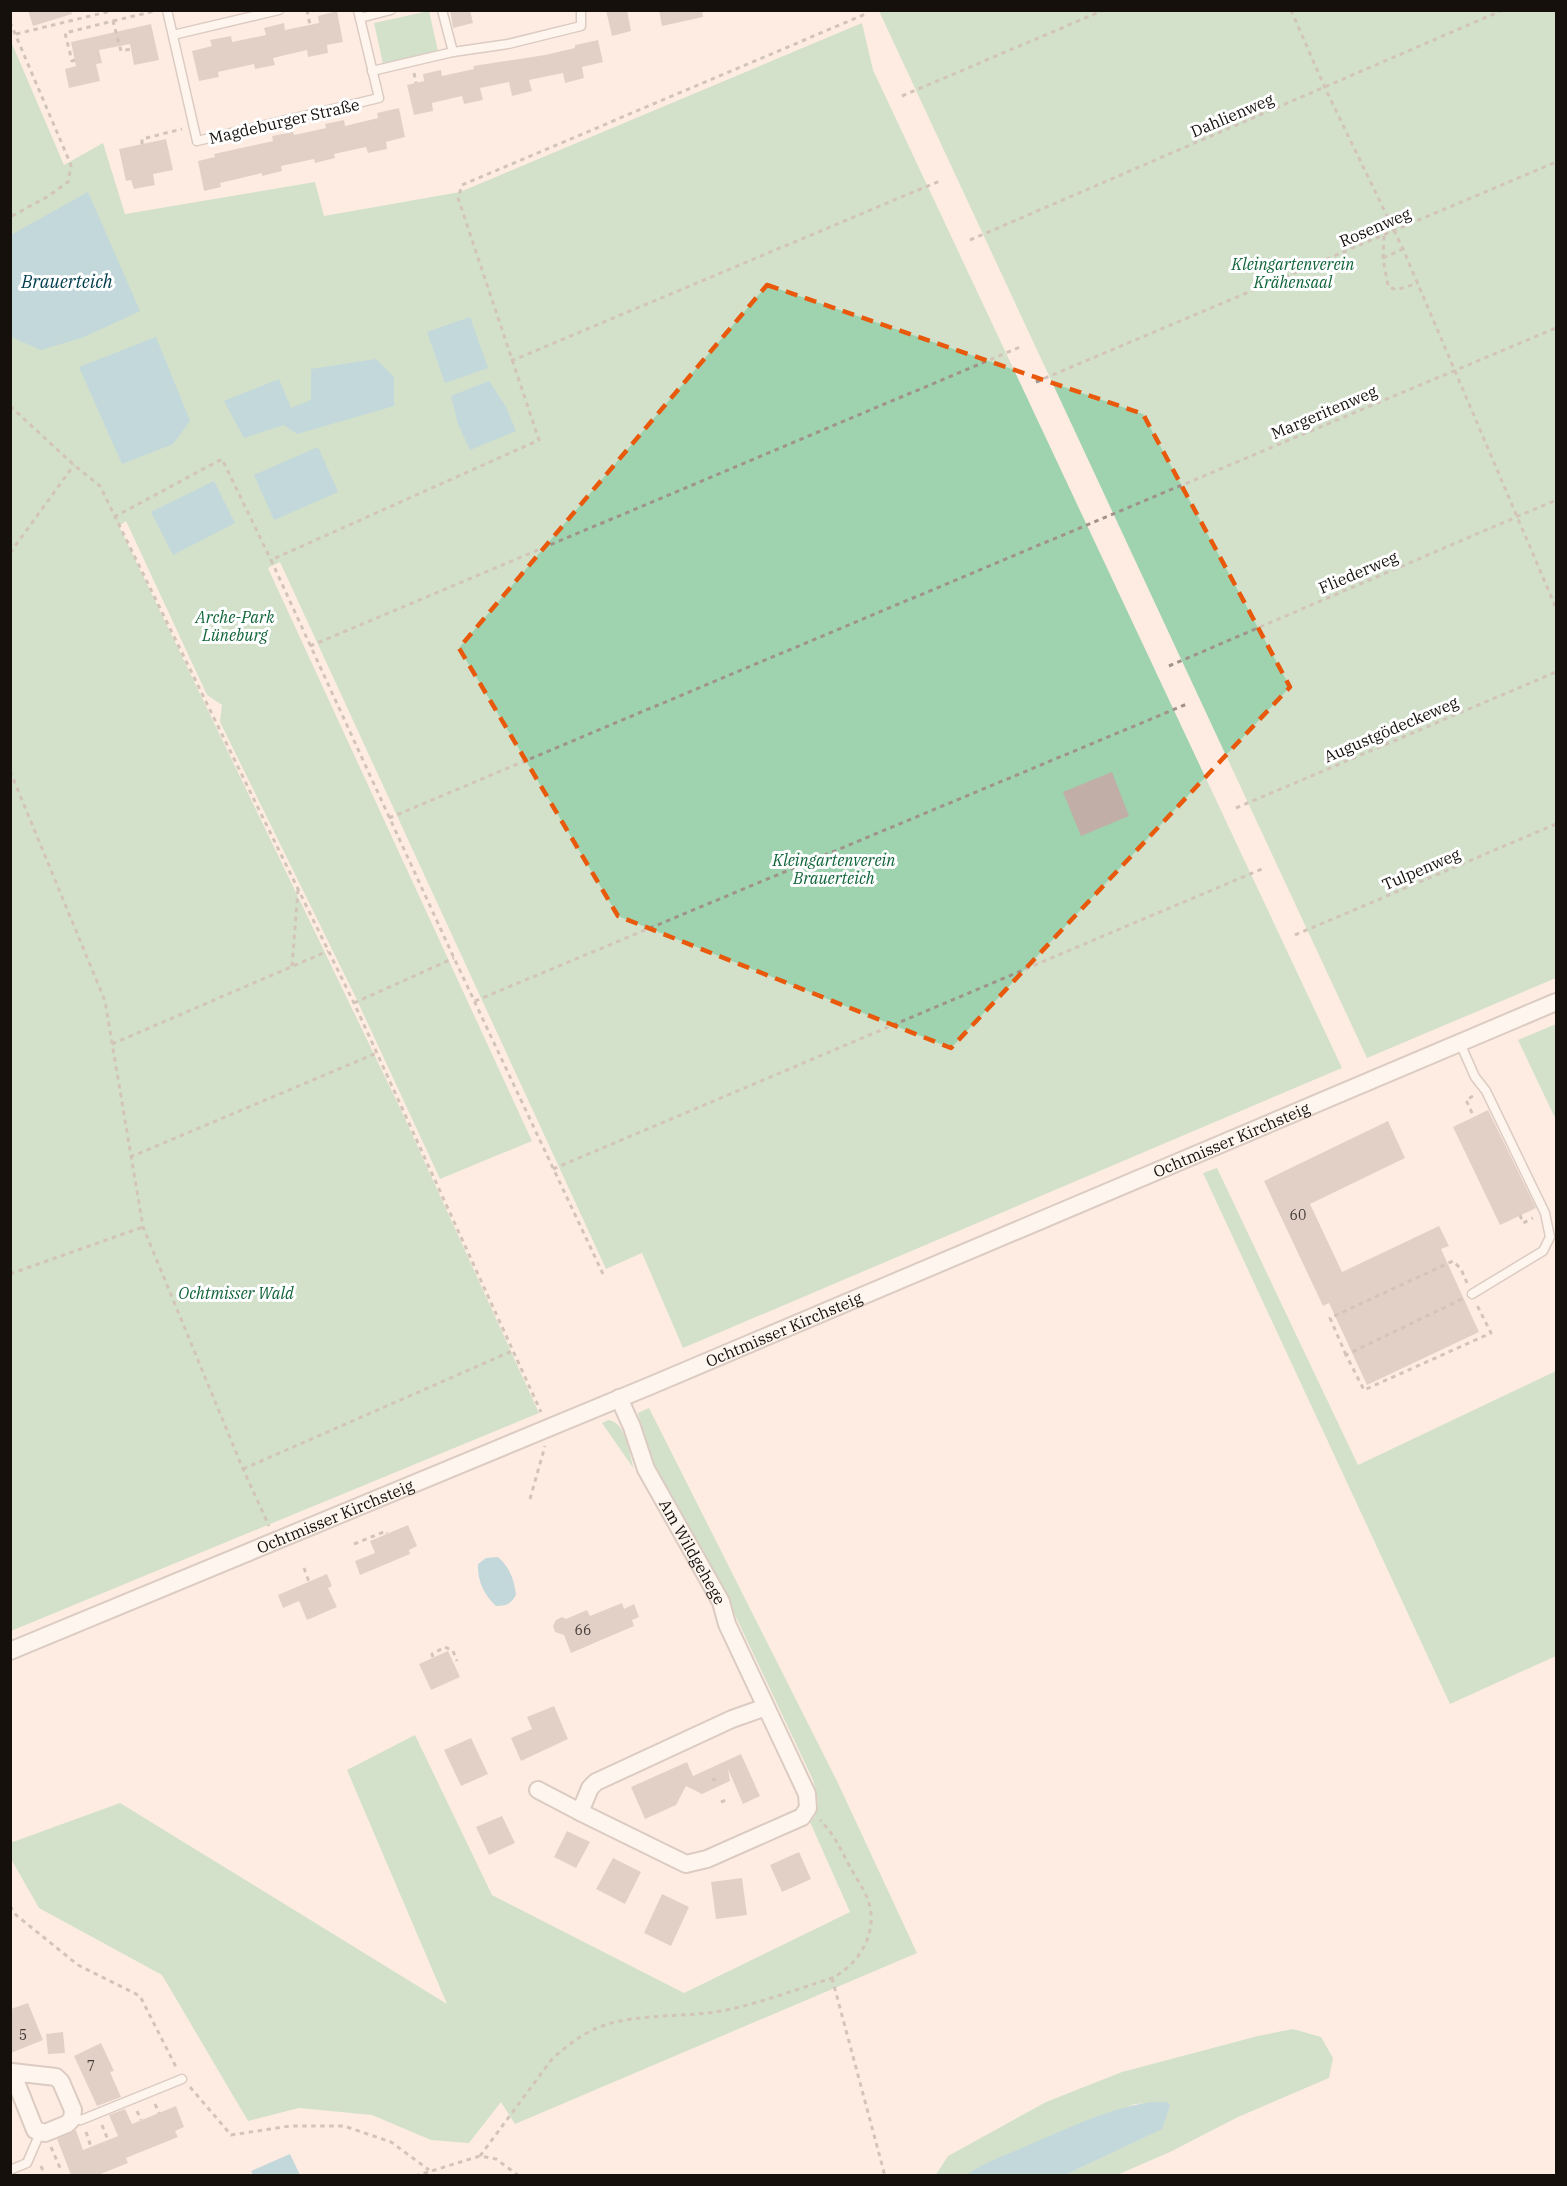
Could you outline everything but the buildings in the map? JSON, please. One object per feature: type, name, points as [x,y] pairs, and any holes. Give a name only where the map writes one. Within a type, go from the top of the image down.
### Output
[{"type":"street","name":"Ochtmisser Kirchsteig","points":[[10,1652],[1557,1002]]},
{"type":"street","name":"Am Wildgehege","points":[[619,1398],[632,1427],[646,1469],[721,1602],[728,1624],[807,1794],[808,1808]]},
{"type":"street","points":[[580,1812],[590,1788],[596,1782],[732,1719],[766,1707]]},
{"type":"street","points":[[538,1790],[686,1864],[707,1859],[802,1817],[808,1808]]},
{"type":"street","points":[[11,2072],[56,2077],[61,2082],[73,2110],[72,2119],[67,2124],[42,2133],[35,2130],[11,2072]]},
{"type":"lane","name":"Magdeburger Straße","points":[[167,10],[197,141],[379,98],[359,14]]},
{"type":"lane","points":[[172,35],[279,10]]},
{"type":"lane","points":[[359,14],[391,10]]},
{"type":"lane","points":[[442,10],[453,52]]},
{"type":"lane","points":[[372,71],[453,52],[508,44],[581,26],[581,10]]},
{"type":"lane","points":[[1460,1042],[1475,1077],[1486,1091],[1545,1213],[1550,1237],[1543,1251],[1472,1294]]},
{"type":"lane","points":[[72,2119],[81,2120],[182,2079]]},
{"type":"lane","points":[[10,2170],[27,2163],[42,2133]]},
{"type":"path","points":[[16,34],[115,10]]},
{"type":"path","points":[[75,60],[72,61],[65,33],[158,10]]},
{"type":"path","points":[[307,10],[310,25]]},
{"type":"path","points":[[902,96],[1104,10]]},
{"type":"path","points":[[1292,10],[1325,88],[1403,249],[1557,609]]},
{"type":"path","name":"Dahlienweg","points":[[970,240],[1503,10]]},
{"type":"path","points":[[271,560],[539,440],[458,198],[462,185],[868,13]]},
{"type":"path","points":[[113,21],[121,51],[131,49]]},
{"type":"path","points":[[10,22],[71,165],[68,182],[47,197],[10,217]]},
{"type":"path","points":[[142,144],[142,139],[194,126]]},
{"type":"path","name":"Rosenweg","points":[[1036,382],[1557,162]]},
{"type":"path","points":[[511,361],[942,180]]},
{"type":"path","points":[[1384,236],[1383,258],[1388,285],[1396,290],[1418,283]]},
{"type":"path","points":[[1383,258],[1403,249]]},
{"type":"path","name":"Margeritenweg","points":[[389,818],[1557,328]]},
{"type":"path","points":[[310,646],[1020,347]]},
{"type":"path","points":[[10,406],[100,486],[354,1003],[512,1351],[543,1429],[546,1448],[530,1499]]},
{"type":"path","points":[[114,517],[222,459],[603,1274]]},
{"type":"path","points":[[10,553],[74,465]]},
{"type":"path","name":"Fliederweg","points":[[1169,666],[1557,500]]},
{"type":"path","name":"Augustgödeckeweg","points":[[1236,808],[1557,672]]},
{"type":"path","points":[[475,1001],[1187,704]]},
{"type":"path","points":[[10,771],[105,1001],[143,1227],[243,1469],[276,1541]]},
{"type":"path","name":"Tulpenweg","points":[[1295,935],[1557,824]]},
{"type":"path","points":[[553,1169],[1264,868]]},
{"type":"path","points":[[292,966],[298,889]]},
{"type":"path","points":[[112,1044],[327,951]]},
{"type":"path","points":[[354,1003],[454,958]]},
{"type":"path","points":[[130,1157],[377,1053]]},
{"type":"path","points":[[1474,1117],[1466,1100],[1486,1091]]},
{"type":"path","points":[[10,1274],[143,1227]]},
{"type":"path","points":[[1453,1261],[1461,1269],[1491,1333],[1364,1390],[1346,1355],[1330,1318],[1453,1261]]},
{"type":"path","points":[[1346,1355],[1472,1294]]},
{"type":"path","points":[[243,1469],[512,1351]]},
{"type":"path","points":[[354,1544],[386,1531],[387,1533]]},
{"type":"path","points":[[304,1568],[309,1582]]},
{"type":"path","points":[[434,1657],[432,1654],[445,1647],[453,1652],[457,1661]]},
{"type":"path","points":[[720,1802],[726,1800]]},
{"type":"path","points":[[480,2156],[552,2060],[586,2033],[606,2024],[629,2020],[698,2015],[729,2010],[832,1978],[841,1973],[863,1949],[870,1935],[872,1920],[868,1900],[833,1834],[808,1808]]},
{"type":"path","points":[[10,1906],[16,1915],[78,1965],[140,1996],[182,2079],[231,2135],[290,2126],[345,2126],[391,2142],[429,2170]]},
{"type":"path","points":[[832,1978],[885,2175]]},
{"type":"path","points":[[42,2133],[61,2170]]},
{"type":"path","points":[[415,2175],[480,2156],[496,2159],[519,2175]]},
{"type":"highlighted area","points":[[767,285],[1143,414],[1290,687],[951,1048],[618,916],[459,648]]},
{"type":"green space","points":[[429,11],[438,51],[383,64],[374,23]]},
{"type":"green space","name":"Kleingartenverein Krähensaal","points":[[879,11],[1556,11],[1556,978],[1367,1058]]},
{"type":"green space","points":[[862,23],[873,70],[1342,1068],[683,1348],[642,1253],[606,1269],[280,562],[268,568],[532,1141],[440,1179],[355,996],[220,722],[222,705],[207,695],[126,521],[119,526],[401,1110],[539,1413],[11,1631],[10,39],[64,165],[103,143],[125,214],[315,182],[324,216],[460,192]]},
{"type":"green space","points":[[1556,1024],[1556,1120],[1518,1040]]},
{"type":"green space","points":[[1217,1168],[1358,1465],[1556,1371],[1556,1656],[1450,1704],[1203,1173]]},
{"type":"green space","points":[[649,1408],[837,1781],[917,1953],[515,2124],[501,2102],[469,2143],[431,2140],[372,2115],[299,2108],[248,2121],[162,1975],[39,1908],[11,1859],[10,1843],[120,1803],[447,2004],[347,1770],[415,1735],[492,1895],[684,1993],[850,1912],[810,1822],[818,1807],[813,1780],[732,1607],[654,1463],[638,1413]]},
{"type":"green space","points":[[608,1420],[614,1422],[623,1433],[634,1469],[602,1423]]},
{"type":"green space","points":[[1293,2029],[1321,2037],[1333,2058],[1329,2078],[1238,2117],[1170,2152],[1117,2175],[1065,2175],[1161,2129],[1170,2106],[1168,2102],[1135,2104],[1041,2140],[967,2175],[935,2176],[948,2156],[1046,2102],[1122,2072]]},
{"type":"water","name":"Brauerteich","points":[[88,192],[140,311],[84,337],[41,350],[11,337],[11,235]]},
{"type":"water","points":[[470,317],[488,368],[445,383],[427,332]]},
{"type":"water","points":[[156,337],[190,421],[173,444],[122,464],[79,367]]},
{"type":"water","points":[[376,359],[394,377],[394,406],[297,434],[284,425],[244,438],[224,401],[279,379],[291,408],[311,400],[311,369]]},
{"type":"water","points":[[489,381],[506,407],[516,431],[470,450],[458,424],[451,396]]},
{"type":"water","points":[[318,447],[338,492],[274,520],[254,475]]},
{"type":"water","points":[[214,481],[235,523],[173,555],[151,512]]},
{"type":"water","points":[[498,1557],[511,1574],[516,1595],[512,1601],[503,1606],[496,1606],[488,1597],[479,1576],[478,1564],[486,1558]]},
{"type":"water","points":[[1154,2102],[1168,2102],[1170,2106],[1162,2129],[1065,2175],[967,2175],[991,2161],[1085,2121],[1120,2109]]},
{"type":"water","points":[[290,2154],[300,2175],[253,2175],[251,2171]]},
{"type":"park label","name":"Arche-Park Lüneburg","points":[[235,626]]},
{"type":"park label","name":"Kleingartenverein Brauerteich","points":[[834,869]]},
{"type":"park label","name":"Ochtmisser Wald","points":[[236,1293]]}]
